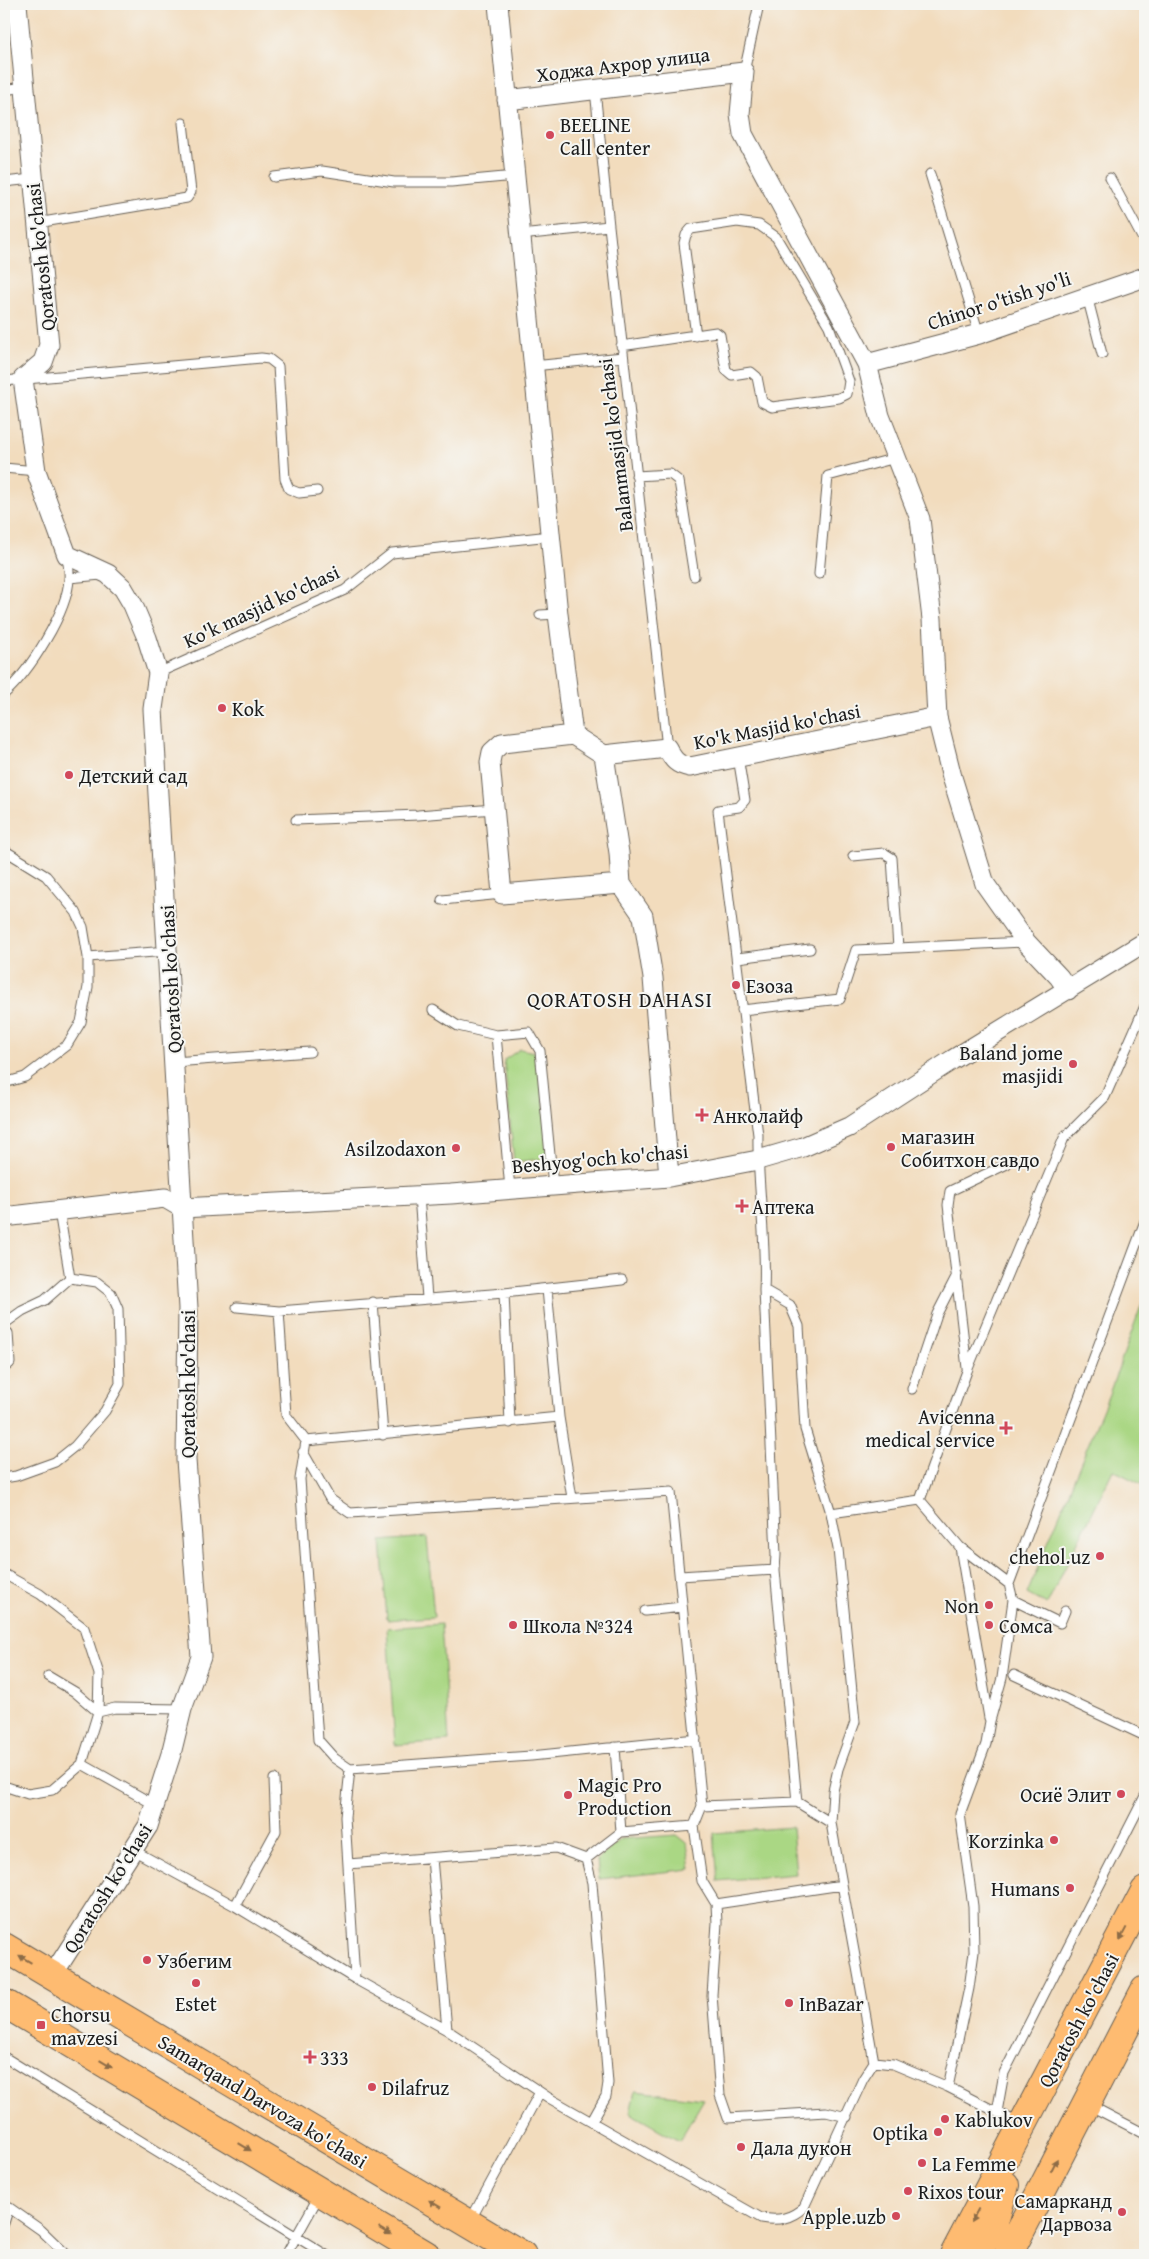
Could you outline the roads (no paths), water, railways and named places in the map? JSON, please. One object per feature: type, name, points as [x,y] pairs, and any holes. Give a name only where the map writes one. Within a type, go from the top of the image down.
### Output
[{"type":"main road","name":"Qoratosh ko'chasi","points":[[954,2255],[1145,1891]]},
{"type":"main road","name":"Samarqand Darvoza ko'chasi","points":[[4,1947],[522,2255]]},
{"type":"main road","points":[[1008,2255],[1145,1990]]},
{"type":"main road","points":[[4,2003],[426,2255]]},
{"type":"main road","points":[[976,2255],[994,2222],[1023,2126]]},
{"type":"street","name":"Qoratosh ko'chasi","points":[[17,4],[49,345],[43,362],[23,379]]},
{"type":"street","points":[[498,4],[550,536],[549,614],[573,735]]},
{"type":"street","points":[[744,72],[740,114],[743,134],[867,364],[880,416],[920,519],[932,619],[937,717],[952,777],[985,884],[1026,942],[1059,977],[1068,990]]},
{"type":"street","name":"Ходжа Ахрор улица","points":[[507,100],[744,72]]},
{"type":"street","name":"Chinor o'tish yo'li","points":[[867,364],[978,334],[1087,295],[1145,277]]},
{"type":"street","points":[[23,379],[36,471],[67,554]]},
{"type":"street","name":"Qoratosh ko'chasi","points":[[52,1976],[148,1826],[156,1806],[182,1710],[201,1657],[186,1460],[188,1308],[169,951],[153,709],[158,672],[147,638],[133,605],[123,588],[108,574],[67,554]]},
{"type":"street","name":"Ko'k Masjid ko'chasi","points":[[604,755],[667,748],[672,759],[680,765],[690,767],[937,717]]},
{"type":"street","points":[[621,884],[502,894],[490,762],[492,752],[502,743],[573,735],[604,755],[619,853],[621,884],[642,916],[653,978],[669,1178]]},
{"type":"street","name":"Beshyog'och ko'chasi","points":[[4,1218],[165,1198],[182,1208],[419,1196],[669,1178],[758,1160],[803,1147],[849,1127],[952,1060],[1145,942]]},
{"type":"lane","points":[[744,72],[759,4]]},
{"type":"lane","points":[[4,90],[24,87]]},
{"type":"lane","name":"Balanmasjid ko'chasi","points":[[595,90],[621,346],[667,748]]},
{"type":"lane","points":[[37,223],[187,198],[191,192],[183,123]]},
{"type":"lane","points":[[274,177],[322,171],[394,182],[452,182],[515,176]]},
{"type":"lane","points":[[930,174],[978,334]]},
{"type":"lane","points":[[1110,178],[1145,243]]},
{"type":"lane","points":[[4,182],[32,179]]},
{"type":"lane","points":[[621,346],[696,336],[716,332],[720,335],[726,370],[732,375],[751,372],[757,377],[762,402],[772,407],[839,398],[847,394],[849,381],[830,326],[776,237],[759,225],[737,222],[691,229],[686,235],[684,243],[696,336]]},
{"type":"lane","points":[[520,235],[609,226]]},
{"type":"lane","points":[[1087,295],[1102,354]]},
{"type":"lane","points":[[4,381],[261,358],[269,359],[278,366],[285,479],[289,489],[299,493],[317,491]]},
{"type":"lane","points":[[533,366],[623,358]]},
{"type":"lane","points":[[819,574],[828,476],[896,458]]},
{"type":"lane","points":[[4,468],[36,471]]},
{"type":"lane","points":[[636,476],[670,474],[679,481],[694,576]]},
{"type":"lane","name":"Ko'k masjid ko'chasi","points":[[158,672],[345,590],[392,553],[550,536]]},
{"type":"lane","points":[[4,694],[48,638],[61,612],[69,578],[67,554]]},
{"type":"lane","points":[[69,578],[108,574]]},
{"type":"lane","points":[[738,757],[745,800],[739,807],[718,810],[758,1135],[758,1160],[766,1262],[764,1290],[776,1555],[774,1570],[796,1802]]},
{"type":"lane","points":[[296,820],[418,815],[494,809]]},
{"type":"lane","points":[[4,850],[46,876],[76,912],[84,927],[88,957],[88,988],[81,1022],[67,1045],[25,1077],[4,1083]]},
{"type":"lane","points":[[853,856],[884,852],[892,858],[898,948]]},
{"type":"lane","points":[[442,900],[502,894]]},
{"type":"lane","points":[[742,1010],[840,999],[856,950],[1026,942]]},
{"type":"lane","points":[[737,958],[810,949]]},
{"type":"lane","points":[[88,957],[169,951]]},
{"type":"lane","points":[[920,1500],[967,1371],[1064,1138],[1105,1097],[1145,1006]]},
{"type":"lane","points":[[433,1010],[458,1026],[496,1035],[529,1032],[540,1051],[553,1186]]},
{"type":"lane","points":[[496,1035],[510,1189]]},
{"type":"lane","points":[[174,1062],[310,1052]]},
{"type":"lane","points":[[967,1371],[948,1205],[950,1191],[1007,1164]]},
{"type":"lane","points":[[419,1196],[427,1298]]},
{"type":"lane","points":[[58,1211],[70,1278]]},
{"type":"lane","points":[[1008,1584],[1145,1222]]},
{"type":"lane","points":[[912,1388],[937,1314],[957,1275]]},
{"type":"lane","points":[[4,1324],[22,1310],[45,1300],[70,1278],[97,1282],[111,1293],[118,1309],[120,1384],[105,1412],[75,1446],[55,1462],[16,1476],[4,1478]]},
{"type":"lane","points":[[237,1307],[279,1311],[504,1293],[622,1280]]},
{"type":"lane","points":[[548,1289],[559,1417],[572,1498]]},
{"type":"lane","points":[[133,1850],[235,1906],[355,1979],[447,2030],[540,2092],[761,2218],[772,2220],[795,2215],[804,2207],[863,2079],[874,2062],[831,1823],[833,1792],[838,1769],[855,1722],[838,1549],[831,1513],[805,1429],[799,1326],[790,1305],[764,1290]]},
{"type":"lane","points":[[504,1293],[510,1423]]},
{"type":"lane","points":[[373,1302],[383,1435]]},
{"type":"lane","points":[[279,1311],[286,1416],[306,1441]]},
{"type":"lane","points":[[4,1330],[8,1333],[10,1362],[4,1368]]},
{"type":"lane","points":[[306,1441],[559,1417]]},
{"type":"lane","points":[[306,1441],[300,1479],[318,1740],[334,1758],[350,1769],[531,1756],[696,1739]]},
{"type":"lane","points":[[303,1452],[330,1499],[350,1513],[671,1492],[702,1806],[694,1826],[702,1881],[716,1904],[717,1923],[712,1995],[720,2095],[728,2118],[826,2112],[847,2117]]},
{"type":"lane","points":[[831,1513],[920,1500]]},
{"type":"lane","points":[[920,1500],[960,1547],[1008,1584],[1013,1600],[1002,1678],[990,1721],[986,1744],[960,1814],[973,1906],[974,1952],[970,1988],[948,2087]]},
{"type":"lane","points":[[960,1547],[990,1721]]},
{"type":"lane","points":[[680,1576],[774,1570]]},
{"type":"lane","points":[[4,1574],[40,1594],[84,1628],[99,1674],[98,1712],[82,1764],[52,1790],[28,1794],[4,1786]]},
{"type":"lane","points":[[1013,1600],[1060,1623],[1065,1611]]},
{"type":"lane","points":[[645,1611],[682,1607]]},
{"type":"lane","points":[[1014,1675],[1145,1736]]},
{"type":"lane","points":[[48,1676],[75,1692],[98,1712]]},
{"type":"lane","points":[[98,1712],[116,1708],[182,1710]]},
{"type":"lane","points":[[616,1747],[621,1832]]},
{"type":"lane","points":[[82,1764],[156,1806]]},
{"type":"lane","points":[[350,1769],[345,1817],[355,1979]]},
{"type":"lane","points":[[235,1906],[276,1831],[274,1779]]},
{"type":"lane","points":[[997,2112],[1004,2073],[1145,1796]]},
{"type":"lane","points":[[702,1806],[796,1802],[831,1823]]},
{"type":"lane","points":[[586,1859],[621,1832],[694,1826]]},
{"type":"lane","points":[[348,1864],[556,1848],[586,1859]]},
{"type":"lane","points":[[432,1858],[447,2030]]},
{"type":"lane","points":[[586,1859],[592,1883],[608,2083],[606,2096],[592,2121]]},
{"type":"lane","points":[[716,1904],[842,1885]]},
{"type":"lane","points":[[4,2057],[326,2255]]},
{"type":"lane","points":[[874,2062],[893,2064],[948,2087],[1023,2126]]},
{"type":"lane","points":[[468,2223],[540,2092]]},
{"type":"lane","points":[[1086,2104],[1145,2134]]},
{"type":"lane","points":[[286,2255],[321,2193]]},
{"type":"lane","points":[[4,2222],[7,2205],[41,2230],[67,2255]]},
{"type":"place","name":"BEELINE Call center","points":[[550,135]]},
{"type":"place","name":"Kok","points":[[222,708]]},
{"type":"place","name":"Детский сад","points":[[69,775]]},
{"type":"place","name":"Езоза","points":[[736,985]]},
{"type":"place","name":"Baland jome masjidi","points":[[1073,1064]]},
{"type":"place","name":"Анколайф","points":[[702,1115]]},
{"type":"place","name":"магазин Собитхон савдо","points":[[891,1147]]},
{"type":"place","name":"Asilzodaxon","points":[[456,1148]]},
{"type":"place","name":"Аптека","points":[[742,1206]]},
{"type":"place","name":"Avicenna medical service","points":[[1006,1428]]},
{"type":"place","name":"chehol.uz","points":[[1100,1556]]},
{"type":"place","name":"Non","points":[[989,1605]]},
{"type":"place","name":"Школа №324","points":[[513,1625]]},
{"type":"place","name":"Сомса","points":[[989,1625]]},
{"type":"place","name":"Осиё Элит","points":[[1121,1794]]},
{"type":"place","name":"Magic Pro Production","points":[[568,1795]]},
{"type":"place","name":"Korzinka","points":[[1054,1840]]},
{"type":"place","name":"Humans","points":[[1070,1888]]},
{"type":"place","name":"Узбегим","points":[[147,1960]]},
{"type":"place","name":"Estet","points":[[196,1983]]},
{"type":"place","name":"InBazar","points":[[789,2003]]},
{"type":"place","name":"Chorsu mavzesi","points":[[41,2025]]},
{"type":"place","name":"333","points":[[310,2057]]},
{"type":"place","name":"Dilafruz","points":[[372,2087]]},
{"type":"place","name":"Kablukov","points":[[945,2119]]},
{"type":"place","name":"Optika","points":[[938,2132]]},
{"type":"place","name":"Дала дукон","points":[[741,2147]]},
{"type":"place","name":"La Femme","points":[[922,2163]]},
{"type":"place","name":"Rixos tour","points":[[908,2191]]},
{"type":"place","name":"Самарканд Дарвоза","points":[[1122,2212]]},
{"type":"place","name":"Apple.uzb","points":[[896,2216]]},
{"type":"district","name":"QORATOSH DAHASI","points":[[620,999]]}]
